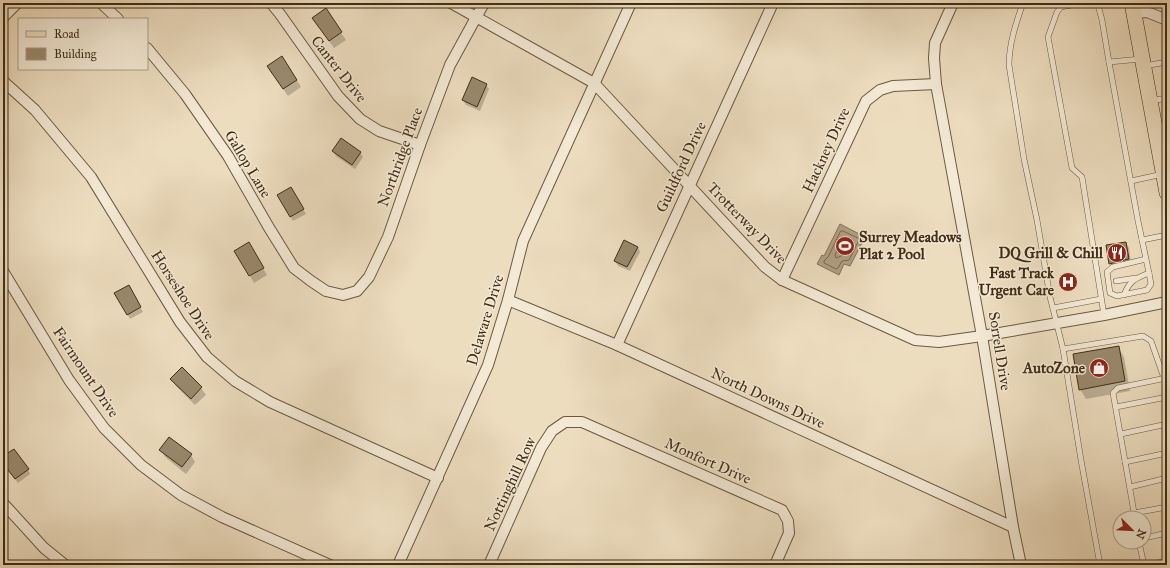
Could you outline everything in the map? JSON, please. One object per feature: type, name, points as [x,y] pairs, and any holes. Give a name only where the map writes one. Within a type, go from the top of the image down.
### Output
[{"type":"main road","points":[[1133,8],[1150,101],[1161,128],[1167,193]]},
{"type":"street","points":[[3,16],[16,3]]},
{"type":"street","points":[[102,3],[117,18]]},
{"type":"street","name":"Canter Drive","points":[[271,3],[338,96],[360,119],[379,131],[420,145]]},
{"type":"street","name":"Trotterway Drive","points":[[451,3],[594,83],[765,267],[782,280],[915,340],[939,342],[982,336],[1104,315],[1167,302]]},
{"type":"street","name":"Northridge Place","points":[[326,291],[343,295],[357,291],[369,277],[388,237],[450,65],[484,3]]},
{"type":"street","name":"Delaware Drive","points":[[398,565],[488,365],[508,300],[523,241],[631,3]]},
{"type":"street","name":"Guildford Drive","points":[[617,345],[773,3]]},
{"type":"street","name":"Sorrell Drive","points":[[953,3],[936,43],[934,58],[936,84],[982,336],[1013,527],[1021,565]]},
{"type":"street","points":[[1133,8],[1167,20]]},
{"type":"street","name":"Gallop Lane","points":[[148,49],[185,94],[228,156],[294,268],[326,291]]},
{"type":"street","name":"Horseshoe Drive","points":[[3,81],[35,110],[91,177],[180,322],[207,358],[235,381],[270,402],[438,478]]},
{"type":"street","name":"Hackney Drive","points":[[782,280],[866,101],[880,90],[893,86],[936,84]]},
{"type":"street","name":"Fairmount Drive","points":[[3,271],[69,380],[104,428],[140,465],[181,495],[222,517],[330,565]]},
{"type":"street","name":"North Downs Drive","points":[[508,300],[617,345],[1013,527]]},
{"type":"street","name":"Nottinghill Row","points":[[489,565],[541,448],[552,431],[565,422]]},
{"type":"street","name":"Monfort Drive","points":[[565,422],[582,422],[782,510],[788,521],[789,533],[775,565]]},
{"type":"street","points":[[3,503],[44,548],[65,565]]},
{"type":"lane","points":[[1023,3],[1015,29],[1008,65],[1024,159],[1056,323],[1063,349],[1100,565]]},
{"type":"lane","points":[[1082,3],[1061,7],[1057,12],[1048,37],[1072,168],[1082,177],[1092,230],[1104,315]]},
{"type":"lane","points":[[1094,3],[1098,4],[1102,20],[1151,284],[1148,290],[1117,296],[1110,293],[1107,272],[1113,267],[1146,259]]},
{"type":"lane","points":[[1109,62],[1167,62]]},
{"type":"lane","points":[[1150,101],[1167,98]]},
{"type":"lane","points":[[1131,181],[1164,164]]},
{"type":"lane","points":[[1142,240],[1167,235]]},
{"type":"lane","points":[[1116,280],[1136,278],[1149,273]]},
{"type":"lane","points":[[1124,295],[1127,287],[1136,278]]},
{"type":"lane","points":[[1053,308],[1101,299]]},
{"type":"lane","points":[[1063,349],[1143,336],[1151,341],[1165,378],[1118,388],[1113,393],[1134,510]]},
{"type":"lane","points":[[1116,407],[1167,397]]},
{"type":"lane","points":[[1120,434],[1167,424]]},
{"type":"lane","points":[[1125,462],[1167,452]]},
{"type":"lane","points":[[1130,487],[1167,478]]},
{"type":"lane","points":[[1152,511],[1167,507]]},
{"type":"lane","points":[[1152,536],[1167,533]]},
{"type":"lane","points":[[1141,550],[1144,565]]},
{"type":"lane","points":[[1148,565],[1167,561]]},
{"type":"lane","points":[[864,565],[879,565]]},
{"type":"water","name":"Surrey Meadows Plat 2 Pool","points":[[840,224],[865,237],[850,266],[844,264],[839,275],[817,264],[822,255],[824,256]]},
{"type":"building","points":[[326,8],[342,32],[329,41],[312,18]]},
{"type":"building","points":[[282,56],[297,80],[283,89],[267,66]]},
{"type":"building","points":[[472,77],[487,84],[477,107],[462,100]]},
{"type":"building","points":[[341,138],[361,152],[352,165],[332,151]]},
{"type":"building","points":[[291,187],[304,209],[290,217],[277,195]]},
{"type":"building","points":[[624,240],[638,247],[627,267],[614,261]]},
{"type":"building","points":[[249,242],[264,268],[249,276],[234,251]]},
{"type":"building","name":"DQ Grill & Chill","points":[[1126,242],[1129,259],[1109,264],[1106,245]]},
{"type":"building","points":[[129,285],[141,307],[127,315],[114,293]]},
{"type":"building","name":"AutoZone","points":[[1119,346],[1125,381],[1079,390],[1073,354]]},
{"type":"building","points":[[182,367],[202,387],[191,399],[170,379]]},
{"type":"building","points":[[169,437],[192,454],[182,467],[159,450]]},
{"type":"building","points":[[14,449],[29,469],[15,479],[5,466],[7,465],[3,460],[3,456]]},
{"type":"place","name":"Surrey Meadows Plat 2 Pool","points":[[845,246]]},
{"type":"place","name":"DQ Grill & Chill","points":[[1117,253]]},
{"type":"place","name":"Fast Track Urgent Care","points":[[1068,282]]},
{"type":"place","name":"AutoZone","points":[[1099,368]]}]
